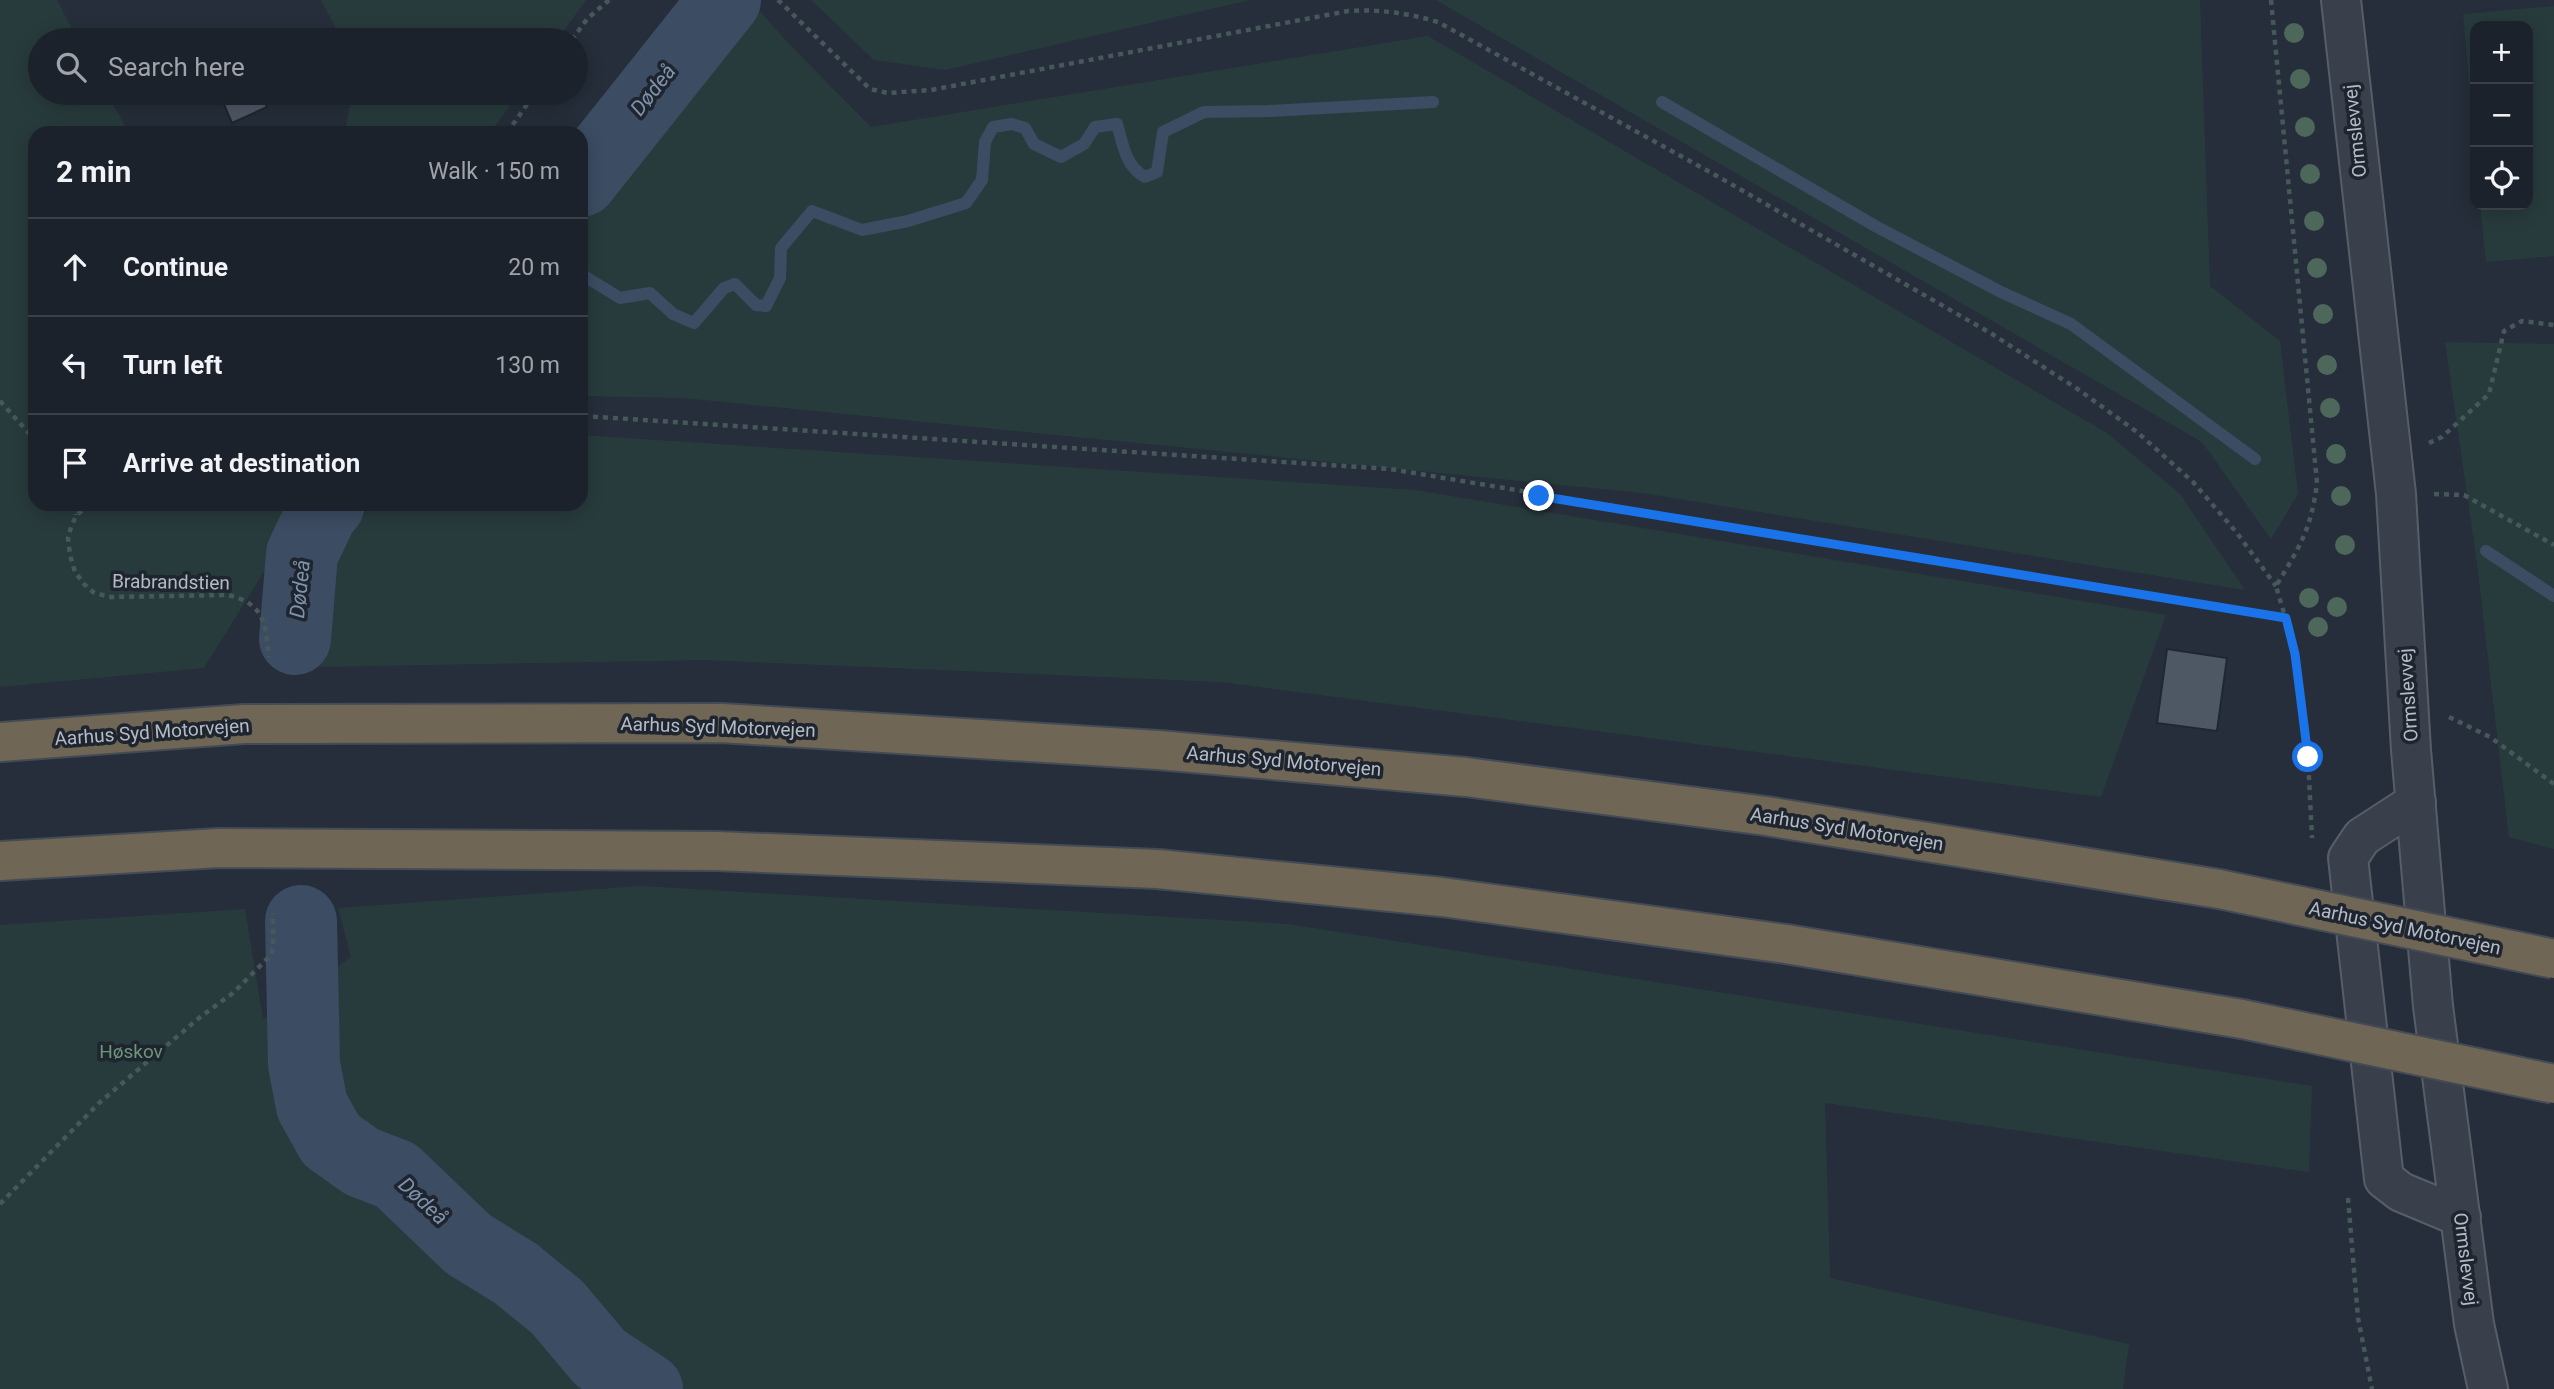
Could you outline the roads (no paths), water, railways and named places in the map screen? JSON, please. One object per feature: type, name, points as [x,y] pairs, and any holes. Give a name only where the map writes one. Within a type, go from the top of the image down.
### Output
[{"type":"highway","name":"Aarhus Syd Motorvejen","points":[[0,742],[244,724],[720,723],[1158,750],[1466,777],[1752,814],[2219,889],[2554,959]]},
{"type":"highway","points":[[0,861],[219,848],[702,851],[1158,869],[1442,897],[1772,942],[2242,1019],[2554,1084]]},
{"type":"street","name":"Ormslevvej","points":[[2341,0],[2394,476],[2409,714],[2433,1006],[2474,1324],[2488,1389]]},
{"type":"street","points":[[2416,802],[2362,838],[2348,858],[2384,1179],[2401,1192],[2461,1217]]},
{"type":"waterway","name":"Dødeå","points":[[588,172],[725,0]]},
{"type":"waterway","points":[[588,278],[620,298],[650,293],[673,314],[694,323],[724,288],[735,284],[756,305],[766,306],[780,278],[781,248],[812,211],[862,230],[908,221],[966,203],[982,180],[985,142],[993,127],[1012,124],[1025,128],[1034,144],[1061,157],[1084,144],[1095,127],[1117,124],[1129,161],[1145,177],[1157,172],[1163,132],[1204,112],[1433,102]]},
{"type":"waterway","points":[[1662,102],[1877,227],[2001,292],[2071,324],[2255,459]]},
{"type":"waterway","name":"Dødeå","points":[[295,639],[302,554],[323,511]]},
{"type":"waterway","points":[[2486,551],[2554,596]]},
{"type":"waterway","name":"Dødeå","points":[[301,921],[304,1064],[312,1106],[331,1140],[362,1162],[396,1175],[468,1244],[515,1273],[557,1307],[600,1358],[647,1389]]},
{"type":"park label","name":"Høskov","points":[[131,1051]]}]
